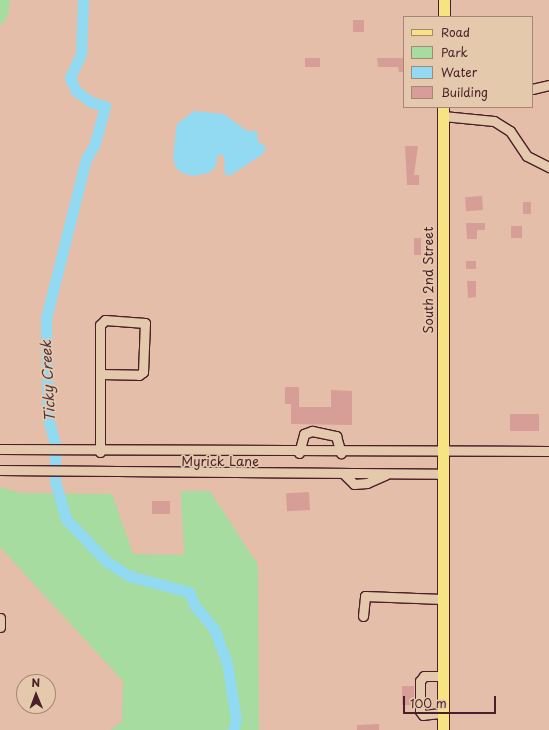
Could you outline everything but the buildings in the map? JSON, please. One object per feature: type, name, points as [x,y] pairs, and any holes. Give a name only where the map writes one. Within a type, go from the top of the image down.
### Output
[{"type":"main road","points":[[444,0],[444,16]]},
{"type":"main road","name":"South 2nd Street","points":[[443,111],[441,453],[441,713],[443,730]]},
{"type":"street","points":[[533,89],[549,85]]},
{"type":"street","points":[[443,111],[494,121],[510,131],[527,156],[549,167]]},
{"type":"street","points":[[100,374],[139,375],[143,372],[145,323],[101,322],[100,374],[100,452]]},
{"type":"street","points":[[299,453],[304,434],[312,431],[336,436],[341,452]]},
{"type":"street","name":"Myrick Lane","points":[[0,449],[33,452],[549,452]]},
{"type":"street","name":"Myrick Lane","points":[[0,470],[33,473],[441,474]]},
{"type":"street","points":[[298,474],[300,480],[320,480]]},
{"type":"street","points":[[363,616],[365,596],[442,599]]},
{"type":"street","points":[[0,618],[0,627]]},
{"type":"street","points":[[441,713],[423,715],[420,711],[420,681],[424,676],[442,676]]},
{"type":"green space","points":[[0,0],[10,0],[8,16],[0,26]]},
{"type":"green space","points":[[0,487],[21,493],[112,494],[133,554],[184,555],[181,491],[210,491],[258,565],[259,730],[110,730],[122,722],[123,681],[0,547]]},
{"type":"water","points":[[194,111],[224,114],[247,131],[257,131],[258,142],[266,146],[263,154],[231,175],[225,175],[224,156],[218,154],[216,166],[209,173],[193,176],[182,173],[176,168],[173,157],[177,124]]},
{"type":"waterway","name":"Ticky Creek","points":[[83,0],[81,54],[70,78],[76,91],[91,102],[105,106],[95,144],[86,159],[46,318],[48,418],[55,445],[55,481],[66,519],[106,561],[129,576],[189,592],[195,606],[214,629],[227,663],[236,719],[233,730]]}]
